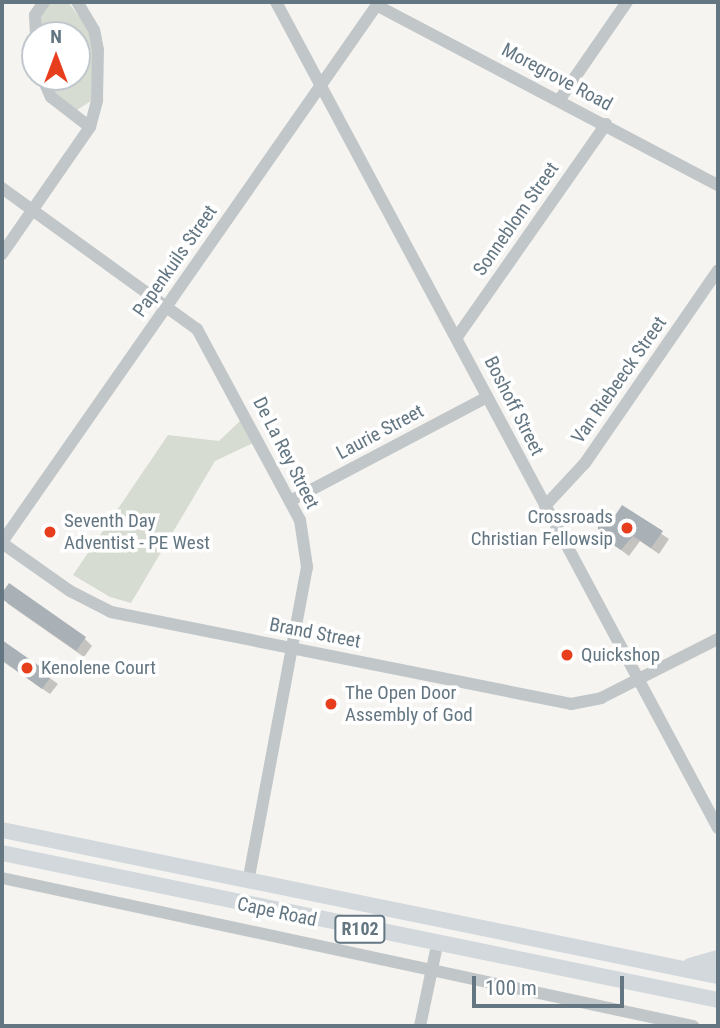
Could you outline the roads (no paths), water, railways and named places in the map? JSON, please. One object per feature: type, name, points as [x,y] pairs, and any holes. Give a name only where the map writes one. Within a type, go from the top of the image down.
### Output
[{"type":"main road","name":"Cape Road","points":[[2,831],[718,976]]},
{"type":"main road","name":"Cape Road","points":[[2,853],[718,1000]]},
{"type":"main road","points":[[677,968],[718,958]]},
{"type":"street","points":[[35,21],[35,15],[44,2]]},
{"type":"street","points":[[2,254],[90,127],[97,100],[98,50],[94,30],[77,2]]},
{"type":"street","name":"Boshoff Street","points":[[276,2],[323,84],[637,681],[718,827]]},
{"type":"street","points":[[560,99],[627,2]]},
{"type":"street","name":"Papenkuils Street","points":[[2,542],[378,3]]},
{"type":"street","name":"Moregrove Road","points":[[378,3],[718,185]]},
{"type":"street","points":[[48,91],[51,97],[90,127]]},
{"type":"street","name":"Sonneblom Street","points":[[457,337],[606,124]]},
{"type":"street","name":"De La Rey Street","points":[[2,188],[168,304],[208,344],[290,501],[307,556],[248,881]]},
{"type":"street","name":"Van Riebeeck Street","points":[[545,506],[585,463],[718,270]]},
{"type":"street","name":"Laurie Street","points":[[290,501],[487,397]]},
{"type":"street","name":"Brand Street","points":[[2,542],[70,592],[111,612],[571,704],[593,700],[716,645]]},
{"type":"street","name":"Cape Road","points":[[2,878],[693,1026]]},
{"type":"street","points":[[420,1026],[437,944]]},
{"type":"place","name":"Crossroads Christian Fellowsip","points":[[627,528]]},
{"type":"place","name":"Seventh Day Adventist - PE West","points":[[50,532]]},
{"type":"place","name":"Quickshop","points":[[567,655]]},
{"type":"place","name":"Kenolene Court","points":[[27,668]]},
{"type":"place","name":"The Open Door Assembly of God","points":[[331,704]]}]
